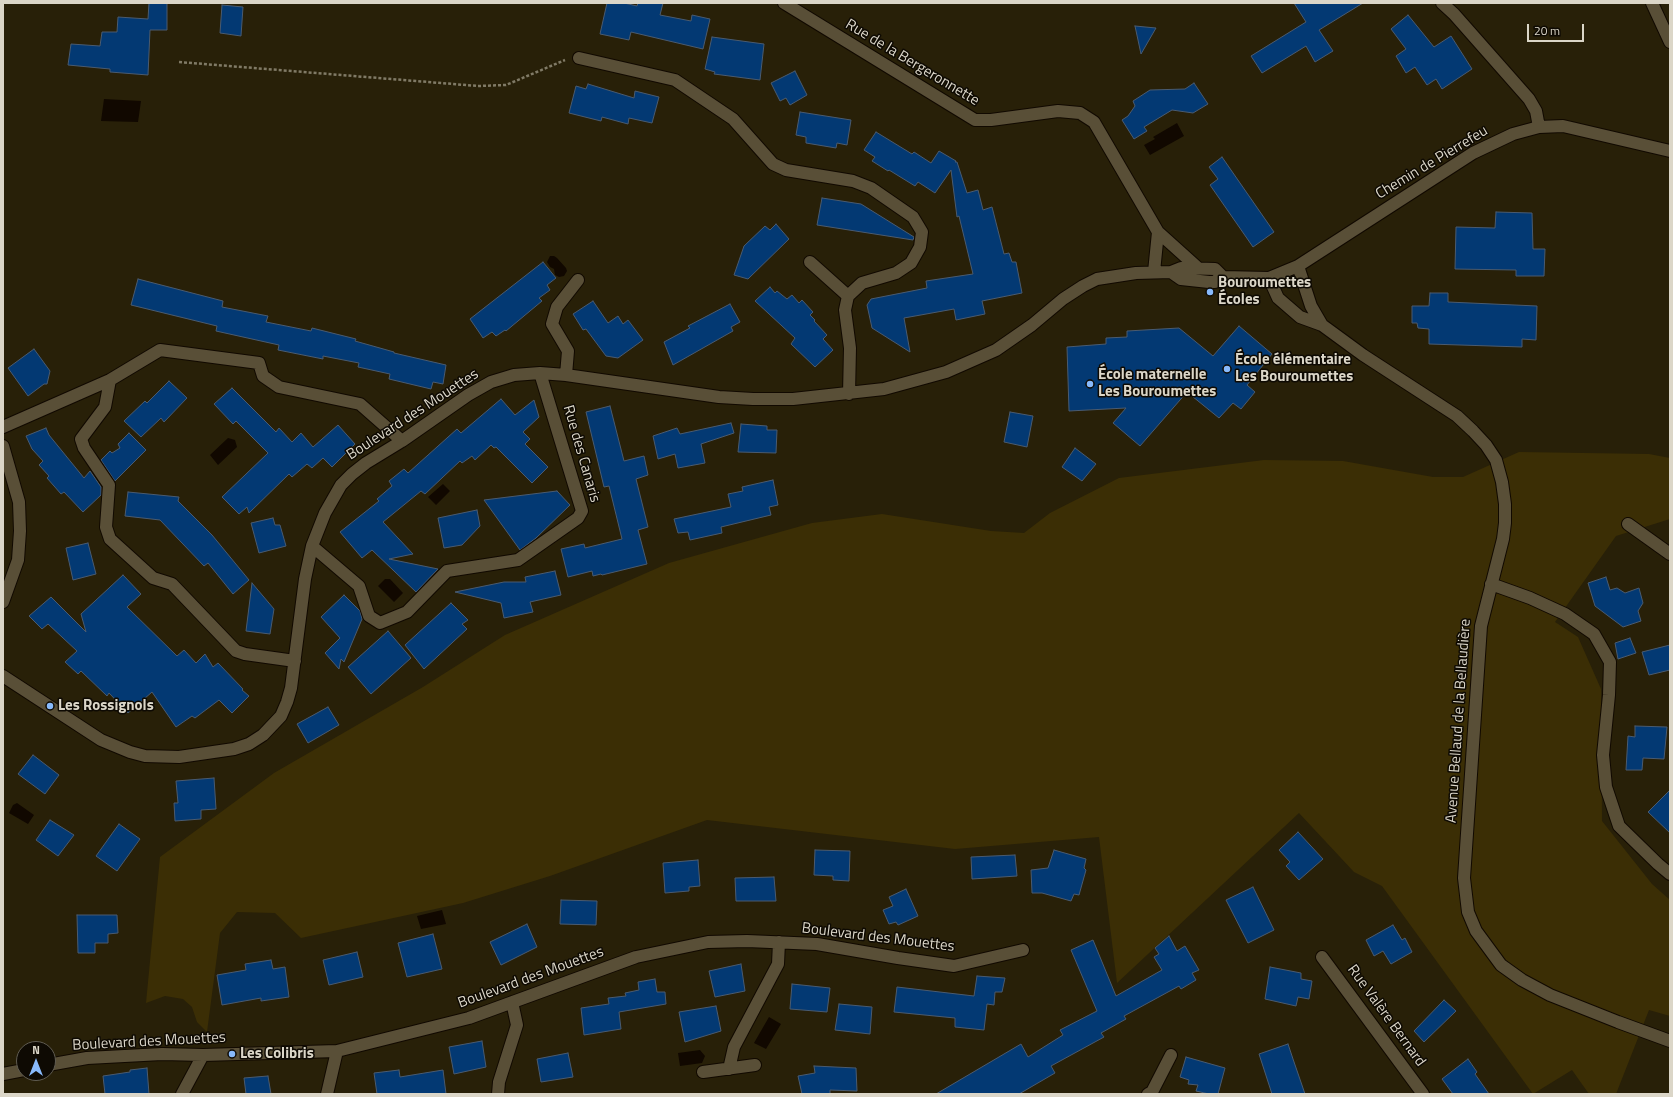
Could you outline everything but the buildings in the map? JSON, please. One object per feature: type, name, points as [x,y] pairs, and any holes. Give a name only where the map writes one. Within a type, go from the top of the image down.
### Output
[{"type":"street","name":"Rue de la Bergeronnette","points":[[784,3],[975,120],[991,120],[1058,111],[1080,113],[1094,122],[1158,232],[1198,268]]},
{"type":"street","points":[[1442,3],[1454,14],[1529,99],[1536,111],[1539,127]]},
{"type":"street","points":[[1652,3],[1670,42]]},
{"type":"street","points":[[579,58],[675,80],[733,119],[773,164],[786,170],[853,181],[871,188],[913,217],[922,232],[920,247],[911,262],[896,273],[862,283],[848,296],[845,310],[850,348],[849,394]]},
{"type":"street","name":"Chemin de Pierrefeu","points":[[1170,272],[1181,279],[1215,282],[1224,278],[1269,278],[1298,266],[1473,153],[1513,134],[1539,127],[1563,126],[1670,151]]},
{"type":"street","points":[[1154,272],[1158,232]]},
{"type":"street","points":[[810,262],[848,296]]},
{"type":"street","name":"Avenue Bellaud de la Bellaudière","points":[[1298,266],[1310,306],[1322,325]]},
{"type":"street","points":[[1170,272],[1180,268],[1215,269],[1224,278]]},
{"type":"street","name":"Boulevard des Mouettes","points":[[3,676],[101,740],[145,756],[180,757],[234,749],[249,744],[263,735],[281,716],[287,702],[295,661],[305,579],[312,546],[325,513],[341,485],[366,463],[402,441],[468,395],[491,382],[514,375],[540,373],[566,375],[719,397],[793,399],[884,389],[946,372],[996,350],[1083,286],[1097,279],[1154,272],[1170,272]]},
{"type":"street","name":"Avenue Bellaud de la Bellaudière","points":[[1269,278],[1278,298],[1300,317],[1322,325],[1457,416],[1474,431],[1496,460],[1502,482],[1505,504],[1505,523],[1503,540],[1481,626],[1464,878],[1468,912],[1473,925],[1484,944],[1501,965],[1522,980],[1550,995],[1670,1041]]},
{"type":"street","points":[[566,375],[568,351],[552,324],[557,307],[578,280]]},
{"type":"street","points":[[3,427],[110,380],[160,350],[259,363],[263,376],[279,387],[360,404],[402,441]]},
{"type":"street","name":"Rue des Canaris","points":[[312,546],[359,586],[369,616],[380,623],[406,612],[447,571],[518,560],[578,518],[582,512],[540,373]]},
{"type":"street","points":[[110,380],[105,407],[81,439],[84,448],[109,485],[106,527],[110,539],[153,578],[172,584],[236,651],[245,654],[295,661]]},
{"type":"street","points":[[3,446],[19,502],[20,531],[18,560],[3,602]]},
{"type":"street","points":[[1628,524],[1670,554]]},
{"type":"street","points":[[1491,584],[1530,598],[1565,614],[1594,634],[1610,662],[1609,695],[1603,755],[1606,788],[1619,826],[1670,874]]},
{"type":"street","name":"Boulevard des Mouettes","points":[[56,1064],[87,1058],[162,1054],[203,1055],[337,1051],[469,1018],[636,958],[708,942],[779,942],[817,944],[954,966],[1023,950]]},
{"type":"street","points":[[729,1069],[734,1047],[778,964],[779,942]]},
{"type":"street","name":"Rue Valère Bernard","points":[[1322,957],[1423,1094]]},
{"type":"street","points":[[498,1094],[499,1082],[517,1025],[512,1002]]},
{"type":"street","points":[[327,1094],[337,1051]]},
{"type":"street","points":[[182,1094],[203,1055]]},
{"type":"street","points":[[1148,1094],[1152,1092],[1170,1055]]},
{"type":"street","points":[[703,1072],[755,1065]]},
{"type":"street","points":[[3,1074],[16,1072]]},
{"type":"path","points":[[179,62],[478,86],[506,85],[568,58],[579,58]]},
{"type":"shaded area","points":[[104,99],[141,101],[138,122],[101,121]]},
{"type":"shaded area","points":[[1177,123],[1184,136],[1150,155],[1144,145],[1155,139],[1153,137]]},
{"type":"shaded area","points":[[550,256],[557,258],[566,268],[567,271],[564,276],[559,277],[555,275],[554,269],[550,267],[547,262]]},
{"type":"shaded area","points":[[228,438],[235,440],[237,447],[218,465],[210,455]]},
{"type":"shaded area","points":[[1519,452],[1649,454],[1670,458],[1670,519],[1616,536],[1555,622],[1578,637],[1601,689],[1602,821],[1652,884],[1670,900],[1670,1016],[1649,1010],[1616,1094],[1589,1094],[1572,1070],[1533,1094],[1382,886],[1354,872],[1299,813],[1117,983],[1099,837],[955,849],[707,820],[550,876],[463,903],[301,938],[275,913],[237,912],[220,933],[207,1032],[197,1022],[192,1007],[183,999],[165,996],[146,1003],[160,857],[274,773],[423,687],[505,635],[669,563],[812,523],[882,514],[991,531],[1024,533],[1050,513],[1119,478],[1264,460],[1343,461],[1433,477],[1463,477]]},
{"type":"shaded area","points":[[443,484],[450,491],[436,505],[428,497]]},
{"type":"shaded area","points":[[385,579],[390,579],[403,593],[394,602],[378,586]]},
{"type":"shaded area","points":[[17,803],[34,815],[28,824],[9,813],[13,805]]},
{"type":"shaded area","points":[[442,910],[446,924],[421,929],[417,916]]},
{"type":"shaded area","points":[[769,1017],[781,1024],[766,1049],[754,1043]]},
{"type":"shaded area","points":[[700,1050],[705,1056],[702,1063],[680,1066],[678,1053]]},
{"type":"place","name":"Bouroumettes Écoles","points":[[1210,292]]},
{"type":"place","name":"École élémentaire Les Bouroumettes","points":[[1227,369]]},
{"type":"place","name":"École maternelle Les Bouroumettes","points":[[1090,384]]},
{"type":"place","name":"Les Rossignols","points":[[50,706]]},
{"type":"place","name":"Les Colibris","points":[[232,1054]]}]
